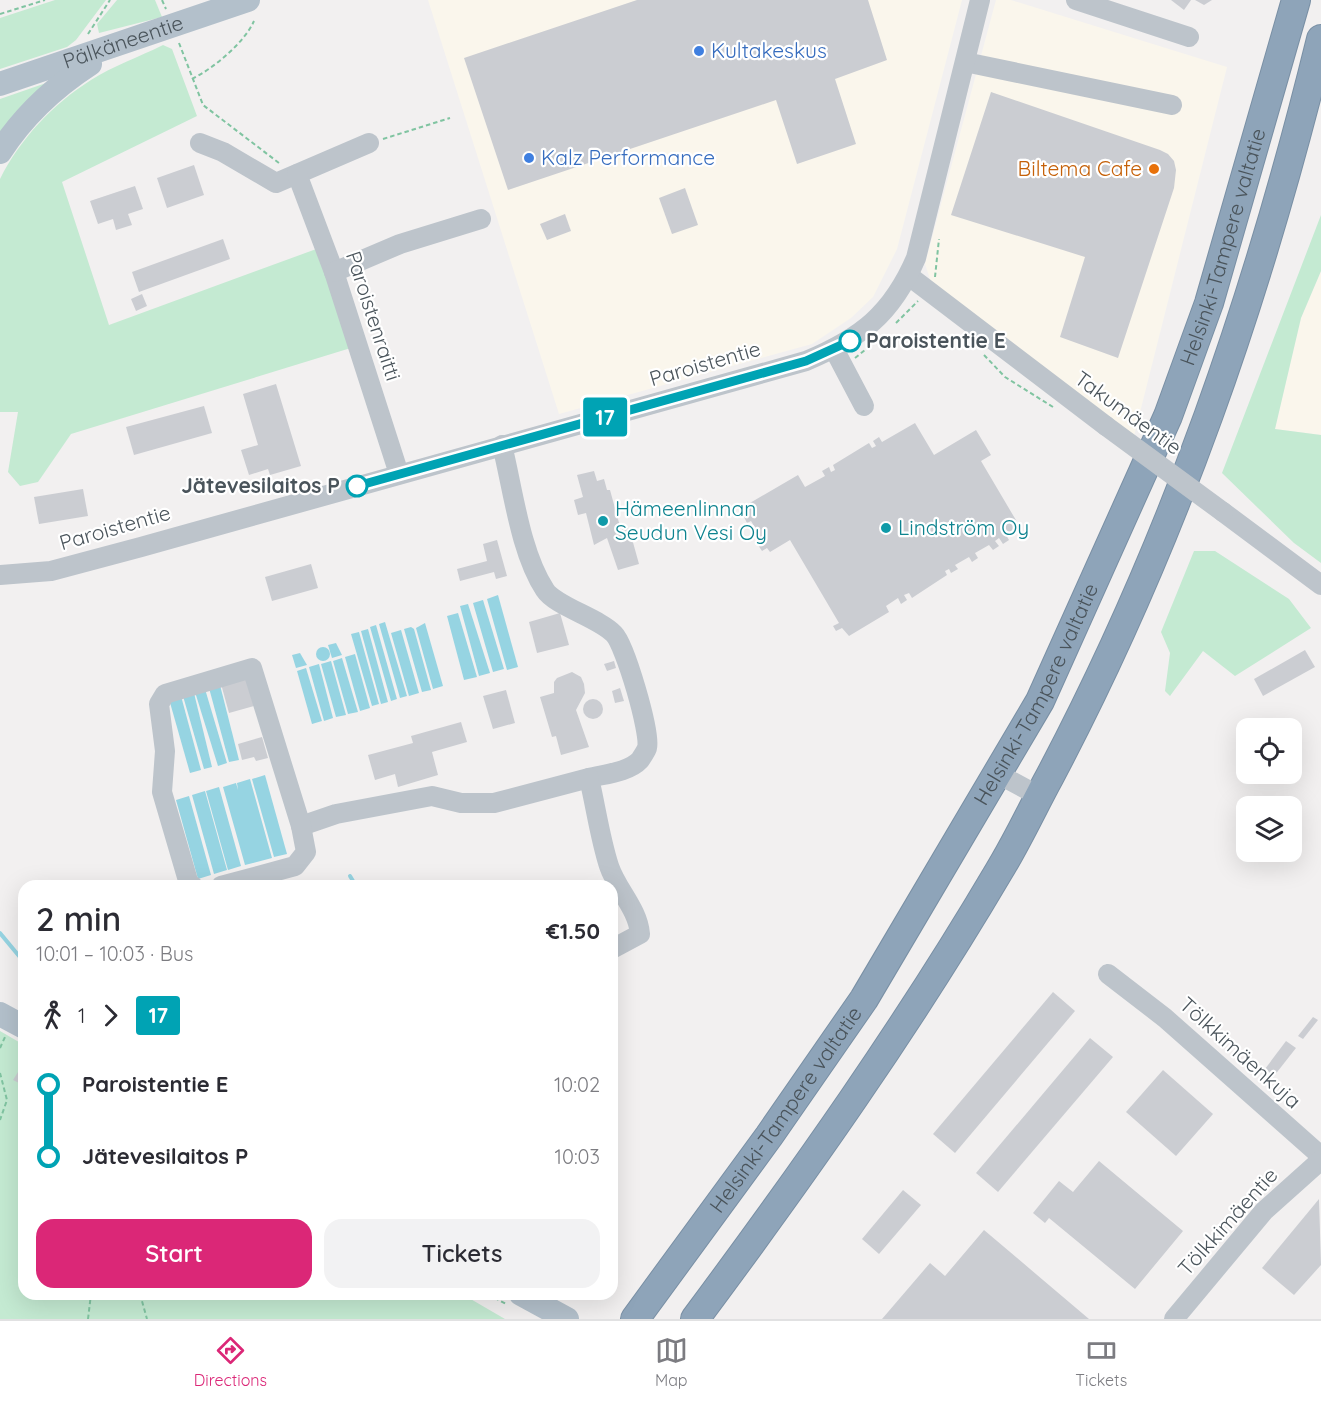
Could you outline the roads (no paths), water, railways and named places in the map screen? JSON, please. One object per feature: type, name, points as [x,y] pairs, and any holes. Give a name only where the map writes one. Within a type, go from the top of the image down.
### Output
[{"type":"highway","name":"Helsinki-Tampere valtatie","points":[[635,1319],[769,1136],[864,999],[1040,700],[1168,416],[1209,303],[1296,0]]},
{"type":"highway","name":"Helsinki-Tampere valtatie","points":[[695,1319],[813,1160],[904,1023],[1000,870],[1082,716],[1149,572],[1206,430],[1290,164],[1321,39]]},
{"type":"highway","points":[[1290,164],[1321,93]]},
{"type":"main road","name":"Pälkäneentie","points":[[3,82],[124,44],[251,10]]},
{"type":"main road","points":[[0,152],[14,130],[65,80],[124,44]]},
{"type":"main road","points":[[0,1014],[18,1024]]},
{"type":"main road","points":[[532,1300],[567,1319]]},
{"type":"street","name":"Paroistentie","points":[[0,575],[51,571],[806,361],[834,349],[871,326],[909,276],[924,231],[980,0]]},
{"type":"street","points":[[1076,0],[1132,8],[1189,37]]},
{"type":"street","points":[[965,62],[1172,105]]},
{"type":"street","points":[[200,144],[223,152],[270,182],[276,183],[369,143]]},
{"type":"street","name":"Paroistenraitti","points":[[297,174],[334,272],[399,474]]},
{"type":"street","points":[[334,272],[400,244],[481,219]]},
{"type":"street","name":"Takumäentie","points":[[909,276],[1106,426],[1321,585]]},
{"type":"street","points":[[834,349],[864,406]]},
{"type":"street","points":[[301,826],[336,814],[432,796],[461,804],[494,803],[629,768],[640,760],[647,748],[647,731],[624,650],[614,634],[546,593],[538,578],[527,548],[502,445]]},
{"type":"street","points":[[188,880],[162,792],[165,750],[159,704],[165,694],[252,668],[301,826],[306,852],[295,866],[243,880]]},
{"type":"street","points":[[998,774],[1040,796]]},
{"type":"street","points":[[590,778],[610,867],[615,880]]},
{"type":"street","points":[[618,886],[638,919],[640,934],[618,946]]},
{"type":"street","name":"Tölkkimäenkuja","points":[[1108,974],[1126,986],[1321,1158]]},
{"type":"street","name":"Tölkkimäentie","points":[[1174,1319],[1264,1211],[1321,1158]]},
{"type":"water","points":[[498,595],[518,667],[507,670],[487,599]]},
{"type":"water","points":[[483,600],[504,669],[493,672],[473,603]]},
{"type":"water","points":[[468,604],[490,673],[479,676],[460,606]]},
{"type":"water","points":[[458,613],[477,677],[464,680],[447,616]]},
{"type":"water","points":[[385,622],[407,696],[400,698],[379,624]]},
{"type":"water","points":[[425,623],[443,686],[433,689],[416,628]]},
{"type":"water","points":[[376,625],[397,699],[391,701],[370,627]]},
{"type":"water","points":[[411,627],[414,629],[431,690],[422,692],[404,629]]},
{"type":"water","points":[[368,629],[388,702],[381,704],[361,631]]},
{"type":"water","points":[[401,630],[419,693],[409,696],[391,633]]},
{"type":"water","points":[[359,632],[379,704],[372,706],[351,634]]},
{"type":"water","points":[[336,643],[342,655],[332,658],[328,645]]},
{"type":"water","points":[[323,647],[328,649],[330,654],[328,659],[323,661],[318,659],[316,654],[318,649]]},
{"type":"water","points":[[300,653],[307,665],[296,668],[292,655]]},
{"type":"water","points":[[355,654],[370,708],[360,711],[345,657]]},
{"type":"water","points":[[342,658],[358,712],[348,714],[333,661]]},
{"type":"water","points":[[331,661],[346,715],[336,717],[321,664]]},
{"type":"water","points":[[319,664],[333,718],[324,721],[309,667]]},
{"type":"water","points":[[306,668],[322,721],[312,724],[297,671]]},
{"type":"water","points":[[220,685],[239,760],[229,762],[209,688]]},
{"type":"water","points":[[205,689],[227,763],[218,766],[195,692]]},
{"type":"water","points":[[194,693],[212,767],[204,769],[183,696]]},
{"type":"water","points":[[181,696],[201,770],[190,773],[169,699]]},
{"type":"water","points":[[265,775],[287,854],[274,857],[252,779]]},
{"type":"water","points":[[250,779],[272,858],[245,865],[223,787],[236,783],[238,790],[237,783]]},
{"type":"water","points":[[219,787],[241,866],[228,870],[206,791]]},
{"type":"water","points":[[205,791],[227,870],[214,874],[192,795]]},
{"type":"water","points":[[189,796],[211,875],[198,879],[176,800]]},
{"type":"waterway","points":[[350,876],[352,880]]},
{"type":"waterway","points":[[0,933],[18,955]]},
{"type":"place","name":"Kultakeskus","points":[[699,51]]},
{"type":"place","name":"Kalz Performance","points":[[529,158]]},
{"type":"place","name":"Biltema Cafe","points":[[1154,169]]},
{"type":"place","name":"Paroistentie E","points":[[850,341]]},
{"type":"place","name":"Jätevesilaitos P","points":[[357,486]]},
{"type":"place","name":"Hämeenlinnan Seudun Vesi Oy","points":[[603,521]]},
{"type":"place","name":"Lindström Oy","points":[[886,528]]}]
